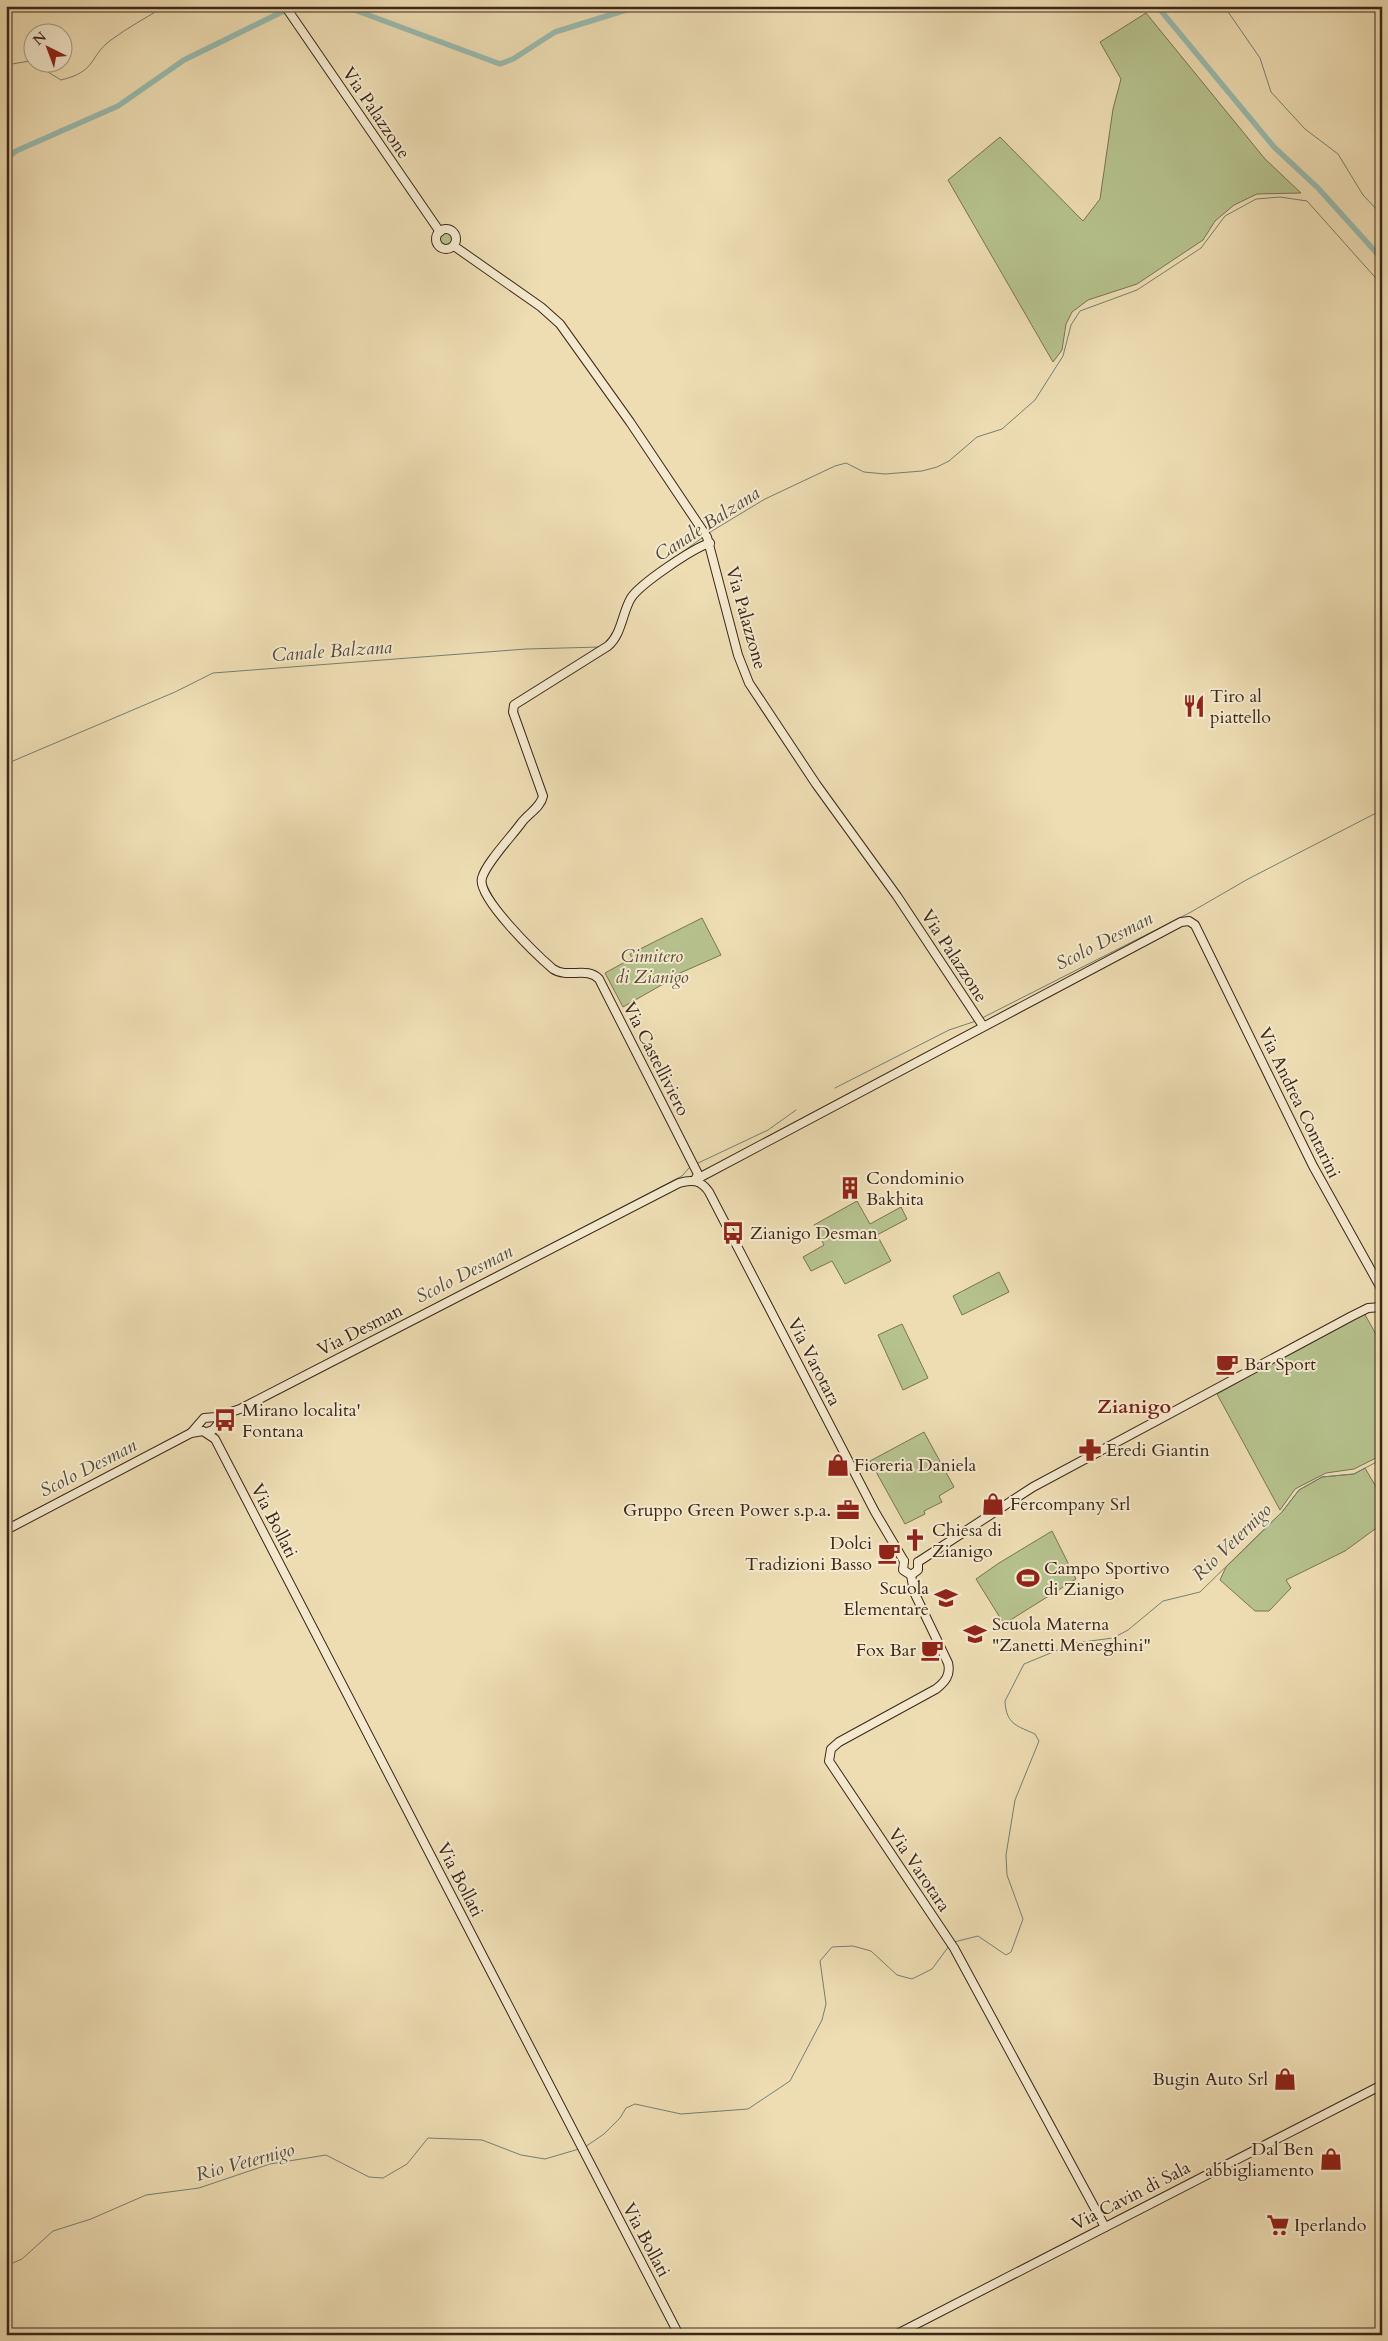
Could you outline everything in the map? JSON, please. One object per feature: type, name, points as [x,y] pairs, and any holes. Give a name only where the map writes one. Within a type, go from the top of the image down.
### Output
[{"type":"street","name":"Via Palazzone","points":[[288,11],[440,232]]},
{"type":"street","name":"Via Palazzone","points":[[448,230],[454,232],[456,238],[454,246],[448,249],[439,247],[436,239],[440,232],[448,230]]},
{"type":"street","name":"Via Palazzone","points":[[454,246],[560,324],[579,348],[707,537],[738,655],[749,683],[816,784],[897,896],[980,1022]]},
{"type":"street","name":"Via Castelliviero","points":[[695,1180],[698,1174],[599,979],[588,973],[562,974],[553,969],[496,910],[484,894],[481,885],[485,870],[526,818],[542,801],[543,796],[513,712],[514,705],[608,646],[614,640],[632,596],[639,588],[694,549],[707,537]]},
{"type":"street","name":"Via Desman","points":[[6,1530],[190,1433],[203,1429],[679,1183],[695,1180],[980,1022],[1182,922],[1189,921],[1195,925]]},
{"type":"street","name":"Via Andrea Contarini","points":[[1195,925],[1313,1166],[1382,1290]]},
{"type":"street","name":"Via Varotara","points":[[695,1180],[702,1183],[709,1192],[875,1512],[904,1561]]},
{"type":"street","points":[[918,1562],[1033,1487],[1357,1313],[1368,1308],[1382,1307]]},
{"type":"street","name":"Via Desman","points":[[203,1429],[204,1418],[214,1423]]},
{"type":"street","name":"Via Bollati","points":[[214,1423],[215,1439]]},
{"type":"street","name":"Via Bollati","points":[[203,1429],[215,1439],[580,2148],[679,2335]]},
{"type":"street","points":[[911,1558],[918,1562],[918,1570],[911,1575],[903,1570],[904,1561],[911,1558]]},
{"type":"street","name":"Via Varotara","points":[[911,1575],[914,1592],[948,1663],[948,1675],[943,1684],[936,1689],[839,1742],[830,1752],[829,1761],[952,1945],[1104,2227]]},
{"type":"street","name":"Via Cavin di Sala","points":[[895,2335],[1382,2085]]},
{"type":"green space","points":[[1146,13],[1265,159],[1301,193],[1257,194],[1234,205],[1215,221],[1203,240],[1137,284],[1088,300],[1072,312],[1066,324],[1062,350],[1053,362],[948,180],[1000,137],[1083,221],[1100,199],[1113,109],[1121,79],[1100,42]]},
{"type":"green space","points":[[443,232],[449,232],[453,239],[449,246],[443,246],[439,242],[439,236]]},
{"type":"green space","name":"Cimitero di Zianigo","points":[[702,918],[721,955],[671,977],[672,979],[623,1007],[605,973],[632,958],[630,954]]},
{"type":"green space","points":[[857,1201],[870,1224],[901,1207],[907,1219],[877,1235],[891,1261],[845,1284],[832,1261],[811,1271],[803,1257],[824,1245],[814,1225]]},
{"type":"green space","points":[[999,1272],[1009,1292],[962,1315],[953,1296]]},
{"type":"green space","points":[[1364,1313],[1382,1345],[1382,1455],[1354,1469],[1326,1473],[1295,1489],[1280,1510],[1217,1394]]},
{"type":"green space","points":[[902,1324],[928,1378],[903,1390],[878,1335]]},
{"type":"green space","points":[[924,1432],[954,1487],[939,1496],[942,1502],[924,1511],[925,1514],[905,1524],[870,1461]]},
{"type":"green space","points":[[1365,1468],[1382,1497],[1382,1524],[1345,1551],[1286,1580],[1291,1588],[1269,1611],[1255,1611],[1220,1580],[1226,1567],[1282,1512],[1299,1490],[1322,1477],[1354,1474]]},
{"type":"green space","name":"Campo Sportivo di Zianigo","points":[[1052,1531],[1076,1579],[1004,1624],[976,1579]]},
{"type":"waterway","points":[[6,65],[30,61],[61,80],[73,76],[87,68],[111,40],[165,6]]},
{"type":"waterway","points":[[225,6],[238,11],[247,11],[251,6]]},
{"type":"waterway","points":[[6,159],[16,151],[118,106],[184,60],[294,6]]},
{"type":"waterway","points":[[344,6],[500,64],[513,59],[555,32],[639,6]]},
{"type":"waterway","points":[[1157,6],[1274,147],[1318,188],[1382,259]]},
{"type":"waterway","points":[[1224,6],[1260,58],[1271,92],[1305,129],[1338,154],[1363,195],[1382,215]]},
{"type":"waterway","name":"Canale Balzana","points":[[707,534],[765,499],[835,466],[846,463],[864,472],[885,474],[922,471],[949,461],[977,437],[1002,429],[1035,400],[1063,356],[1071,325],[1080,311],[1137,290],[1201,248],[1225,216],[1256,199],[1280,197],[1307,201],[1382,285]]},
{"type":"waterway","name":"Canale Balzana","points":[[673,559],[702,538]]},
{"type":"waterway","name":"Canale Balzana","points":[[629,595],[642,582]]},
{"type":"waterway","name":"Canale Balzana","points":[[613,634],[625,601]]},
{"type":"waterway","name":"Canale Balzana","points":[[6,764],[175,692],[213,673],[526,649],[601,647]]},
{"type":"waterway","name":"Scolo Desman","points":[[982,1018],[1191,912],[1248,879],[1382,810]]},
{"type":"waterway","name":"Scolo Desman","points":[[835,1088],[949,1030],[976,1021]]},
{"type":"waterway","name":"Scolo Desman","points":[[696,1164],[768,1130],[796,1110]]},
{"type":"waterway","name":"Scolo Desman","points":[[248,1400],[682,1176],[689,1168]]},
{"type":"waterway","name":"Scolo Desman","points":[[6,1525],[139,1456]]},
{"type":"waterway","name":"Rio Veternigo","points":[[954,1942],[978,1936],[1006,1955],[1011,1952],[1023,1919],[1007,1875],[1006,1855],[1015,1800],[1039,1741],[1035,1734],[1010,1720],[1005,1701],[1024,1664],[1075,1643],[1113,1638],[1128,1630],[1163,1601],[1200,1592],[1282,1512],[1299,1490],[1322,1477],[1354,1474],[1382,1459]]},
{"type":"waterway","name":"Rio Veternigo","points":[[585,2147],[604,2134],[620,2118],[626,2108],[635,2104],[681,2114],[748,2109],[790,2081],[822,2020],[826,2004],[820,1961],[832,1947],[853,1946],[871,1951],[897,1975],[912,1979],[932,1969],[949,1946]]},
{"type":"waterway","name":"Rio Veternigo","points":[[6,2266],[22,2259],[53,2231],[91,2219],[146,2195],[199,2188],[270,2164],[326,2155],[369,2177],[383,2178],[407,2164],[428,2138],[482,2140],[521,2155],[545,2159],[579,2149]]},
{"type":"place","name":"Tiro al piattello","points":[[1194,706]]},
{"type":"place","name":"Condominio Bakhita","points":[[850,1188]]},
{"type":"place","name":"Zianigo Desman","points":[[733,1233]]},
{"type":"place","name":"Bar Sport","points":[[1227,1364]]},
{"type":"place","name":"Mirano localita' Fontana","points":[[225,1420]]},
{"type":"place","name":"Eredi Giantin","points":[[1090,1450]]},
{"type":"place","name":"Fioreria Daniela","points":[[838,1465]]},
{"type":"place","name":"Fercompany Srl","points":[[993,1504]]},
{"type":"place","name":"Gruppo Green Power s.p.a.","points":[[848,1510]]},
{"type":"place","name":"Chiesa di Zianigo","points":[[915,1540]]},
{"type":"place","name":"Dolci Tradizioni Basso","points":[[889,1553]]},
{"type":"place","name":"Campo Sportivo di Zianigo","points":[[1028,1578]]},
{"type":"place","name":"Scuola Elementare","points":[[946,1598]]},
{"type":"place","name":"Scuola Materna \"Zanetti Meneghini\"","points":[[975,1634]]},
{"type":"place","name":"Fox Bar","points":[[932,1650]]},
{"type":"place","name":"Bugin Auto Srl","points":[[1285,2079]]},
{"type":"place","name":"Dal Ben abbigliamento","points":[[1331,2159]]},
{"type":"place","name":"Iperlando","points":[[1278,2225]]},
{"type":"district","name":"Zianigo","points":[[1134,1406]]}]
